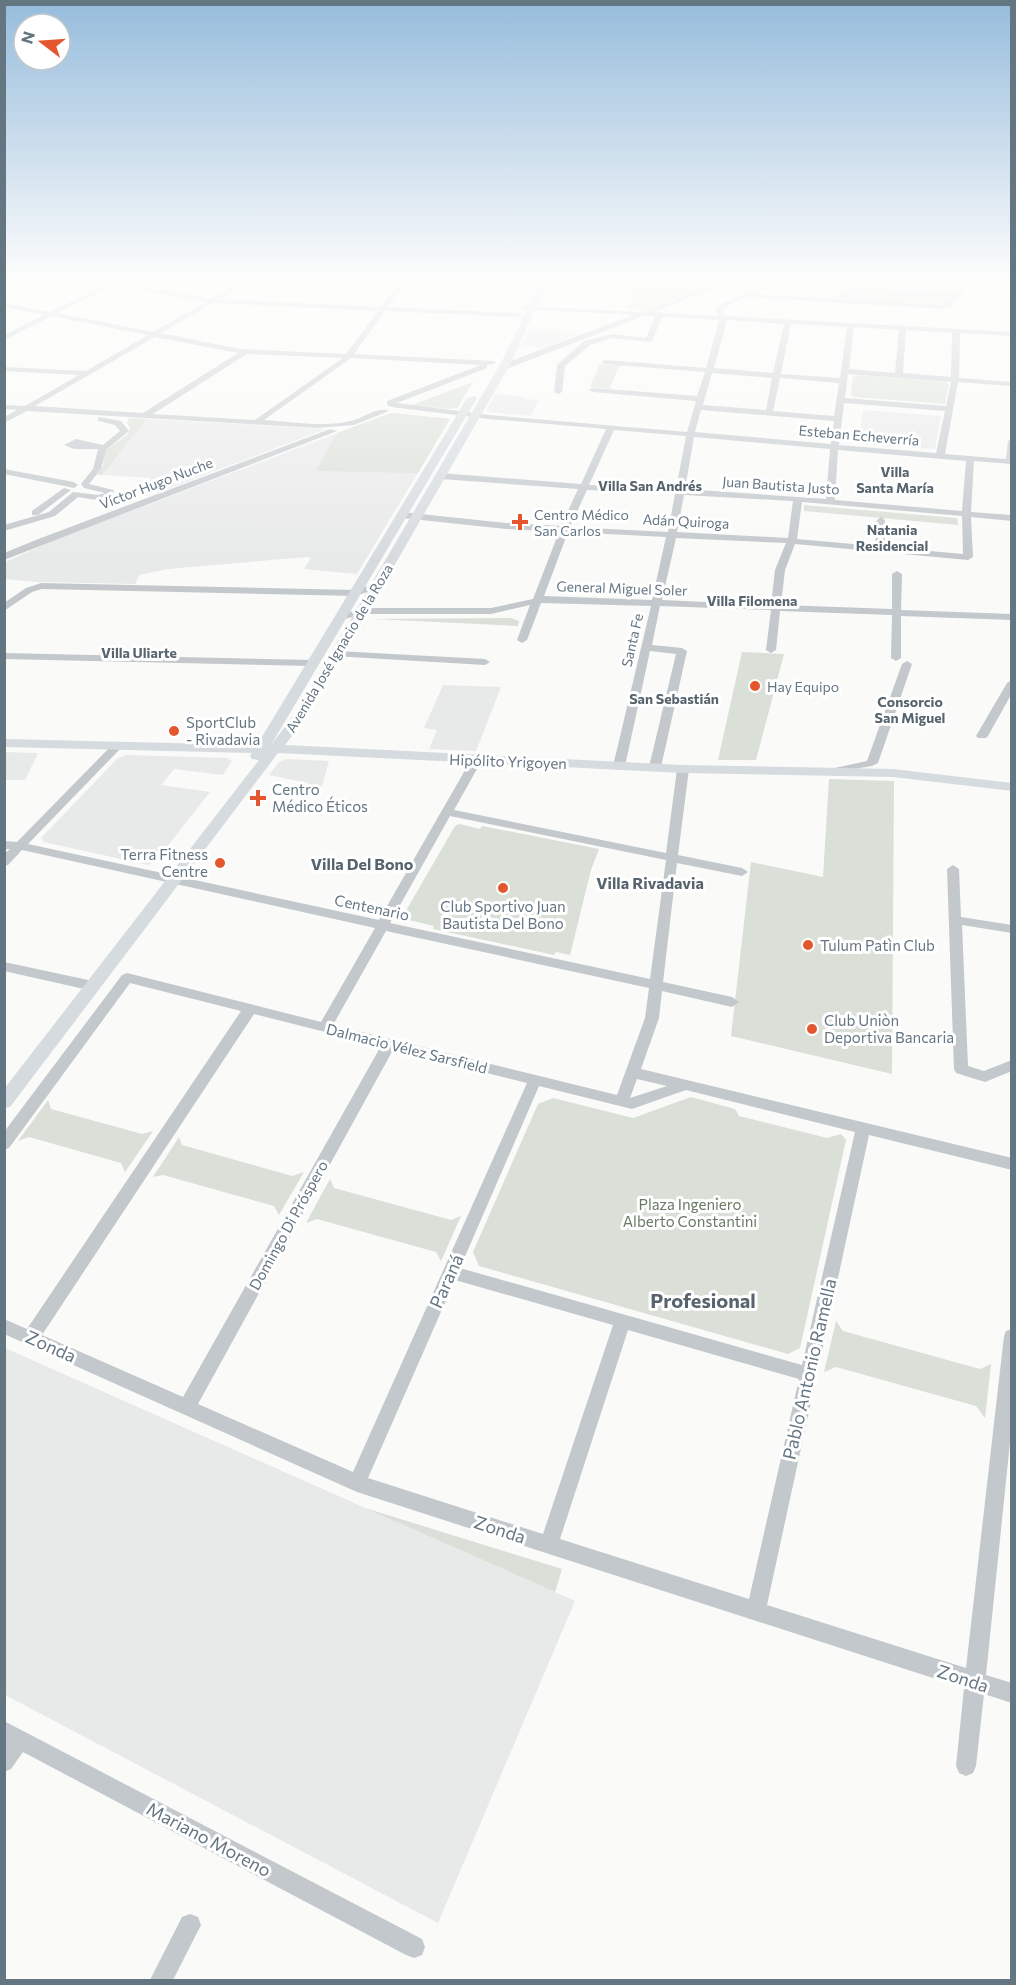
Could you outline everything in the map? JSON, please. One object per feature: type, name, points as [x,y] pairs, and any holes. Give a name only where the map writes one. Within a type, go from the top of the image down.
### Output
[{"type":"main road","name":"Avenida José Ignacio de la Roza","points":[[268,749],[286,738],[303,712],[499,375]]},
{"type":"main road","name":"Avenida José Ignacio de la Roza","points":[[4,1085],[87,985],[268,749],[314,663],[476,392]]},
{"type":"main road","name":"Hipólito Yrigoyen","points":[[4,743],[268,749],[683,769],[834,771],[921,775],[1011,787]]},
{"type":"main road","name":"Avenida José Ignacio de la Roza","points":[[4,1102],[87,985]]},
{"type":"street","points":[[4,422],[84,375]]},
{"type":"street","points":[[144,415],[208,375]]},
{"type":"street","points":[[258,421],[323,375]]},
{"type":"street","points":[[390,407],[458,375]]},
{"type":"street","points":[[558,392],[559,375]]},
{"type":"street","name":"Santa Fe","points":[[620,766],[692,434],[709,375]]},
{"type":"street","points":[[771,375],[899,376],[1011,384]]},
{"type":"street","points":[[769,413],[776,375]]},
{"type":"street","points":[[940,456],[955,375]]},
{"type":"street","points":[[830,502],[844,376]]},
{"type":"street","points":[[593,390],[769,413],[838,418]]},
{"type":"street","points":[[841,399],[949,409]]},
{"type":"street","name":"Esteban Echeverría","points":[[4,407],[338,425],[390,407]]},
{"type":"street","name":"Esteban Echeverría","points":[[302,424],[351,420],[376,407],[390,407],[1011,462]]},
{"type":"street","points":[[121,424],[130,414]]},
{"type":"street","points":[[4,430],[25,419],[43,416],[100,418],[121,424],[125,429],[123,434],[103,447],[93,446]]},
{"type":"street","name":"Víctor Hugo Nuche","points":[[4,557],[317,436],[351,420]]},
{"type":"street","name":"Víctor Hugo Nuche","points":[[317,436],[338,425]]},
{"type":"street","points":[[522,640],[565,528],[611,427]]},
{"type":"street","points":[[1011,441],[1011,462]]},
{"type":"street","points":[[4,524],[39,511],[86,485],[97,469],[103,447]]},
{"type":"street","points":[[966,514],[970,459]]},
{"type":"street","points":[[4,471],[98,498],[110,492],[86,485]]},
{"type":"street","points":[[4,476],[73,491]]},
{"type":"street","name":"Juan Bautista Justo","points":[[440,476],[798,499],[1011,518]]},
{"type":"street","points":[[4,528],[55,512],[73,491]]},
{"type":"street","points":[[771,650],[780,570],[792,541],[798,499]]},
{"type":"street","name":"Adán Quiroga","points":[[402,515],[506,526],[792,541],[968,557],[966,514]]},
{"type":"street","points":[[880,548],[881,519]]},
{"type":"street","points":[[896,658],[897,574]]},
{"type":"street","points":[[4,608],[33,588],[41,586],[356,592],[375,587]]},
{"type":"street","name":"General Miguel Soler","points":[[341,617],[362,611],[491,611],[558,599],[1011,617]]},
{"type":"street","points":[[645,648],[682,651],[655,767]]},
{"type":"street","points":[[337,654],[485,662]]},
{"type":"street","points":[[4,656],[314,663]]},
{"type":"street","points":[[834,771],[872,763],[907,664]]},
{"type":"street","points":[[982,736],[1011,682]]},
{"type":"street","points":[[4,862],[117,746]]},
{"type":"street","points":[[325,1027],[380,926],[476,760]]},
{"type":"street","points":[[622,1101],[652,1018],[683,769]]},
{"type":"street","points":[[446,812],[742,872]]},
{"type":"street","name":"Centenario","points":[[4,845],[20,846],[732,1002]]},
{"type":"street","points":[[953,869],[961,1069],[985,1077],[1011,1065]]},
{"type":"street","points":[[955,920],[1011,929]]},
{"type":"street","points":[[4,966],[87,985]]},
{"type":"street","name":"Dalmacio Vélez Sarsfield","points":[[4,1144],[127,978],[632,1104],[685,1085]]},
{"type":"street","points":[[31,1337],[250,1009]]},
{"type":"street","name":"Domingo Di Próspero","points":[[187,1407],[390,1043]]},
{"type":"street","points":[[632,1072],[1011,1164]]},
{"type":"street","name":"Paraná","points":[[357,1483],[536,1080]]},
{"type":"street","name":"Pablo Antonio Ramella","points":[[756,1611],[863,1128]]},
{"type":"street","points":[[451,1272],[808,1374]]},
{"type":"street","points":[[549,1545],[623,1322]]},
{"type":"street","name":"Zonda","points":[[4,1326],[357,1483],[1011,1693]]},
{"type":"street","points":[[966,1766],[1011,1336]]},
{"type":"street","points":[[4,1762],[12,1735]]},
{"type":"street","name":"Mariano Moreno","points":[[12,1735],[414,1947]]},
{"type":"street","points":[[161,1980],[190,1925]]},
{"type":"shaded area","points":[[495,394],[539,400],[531,416],[486,411]]},
{"type":"shaded area","points":[[863,410],[941,416],[935,449],[858,444]]},
{"type":"shaded area","points":[[391,413],[450,419],[357,574],[304,569],[311,558],[307,557],[168,569],[139,575],[135,584],[36,582],[5,579],[5,562],[57,539]]},
{"type":"shaded area","points":[[147,419],[326,429],[162,491],[146,485],[151,478],[102,475]]},
{"type":"shaded area","points":[[443,685],[501,687],[476,751],[429,749],[437,730],[424,728]]},
{"type":"shaded area","points":[[5,752],[38,753],[25,780],[5,780]]},
{"type":"shaded area","points":[[126,755],[227,758],[232,761],[223,775],[174,769],[161,785],[210,792],[155,862],[148,865],[44,842],[41,838],[118,758]]},
{"type":"shaded area","points":[[287,759],[329,761],[319,796],[305,794],[308,783],[269,775],[279,762]]},
{"type":"shaded area","points":[[5,1348],[575,1601],[438,1923],[5,1695]]},
{"type":"green space","points":[[595,375],[616,375],[610,387],[613,389],[590,387]]},
{"type":"green space","points":[[858,375],[945,382],[949,384],[945,404],[855,397],[851,395],[853,377]]},
{"type":"green space","points":[[473,382],[457,408],[412,405]]},
{"type":"green space","points":[[391,413],[450,419],[418,473],[316,471],[337,433]]},
{"type":"green space","points":[[129,418],[147,419],[102,475],[97,475],[103,466],[105,451],[127,435],[130,428],[127,423]]},
{"type":"green space","points":[[804,505],[957,518],[958,525],[804,511]]},
{"type":"green space","points":[[511,618],[519,621],[518,626],[374,619]]},
{"type":"green space","name":"Hay Equipo","points":[[742,652],[784,654],[756,760],[718,760]]},
{"type":"green space","points":[[829,779],[894,781],[892,1074],[731,1036],[751,862],[823,877]]},
{"type":"green space","name":"Club Sportivo Juan Bautista Del Bono","points":[[459,824],[480,829],[482,826],[599,849],[591,870],[570,955],[556,952],[554,955],[433,929],[434,926],[405,919],[403,916],[455,826]]},
{"type":"green space","name":"Plaza Ingeniero Alberto Constantini","points":[[691,1097],[735,1109],[739,1116],[827,1138],[841,1134],[846,1140],[800,1348],[788,1354],[479,1266],[473,1252],[538,1104],[553,1098],[633,1118]]},
{"type":"green space","points":[[48,1100],[51,1109],[142,1134],[153,1131],[125,1172],[121,1163],[29,1137],[18,1141]]},
{"type":"green space","points":[[179,1137],[182,1145],[292,1176],[304,1172],[279,1215],[274,1206],[163,1175],[153,1177]]},
{"type":"green space","points":[[330,1179],[334,1188],[451,1220],[461,1216],[441,1261],[436,1252],[317,1219],[306,1223]]},
{"type":"green space","points":[[836,1321],[843,1331],[980,1369],[991,1364],[985,1418],[976,1406],[836,1367],[824,1372]]},
{"type":"green space","points":[[365,1508],[562,1569],[555,1592]]},
{"type":"place","name":"Centro Médico San Carlos","points":[[520,522]]},
{"type":"place","name":"Hay Equipo","points":[[755,686]]},
{"type":"place","name":"SportClub - Rivadavia","points":[[174,731]]},
{"type":"place","name":"Centro Médico Éticos","points":[[258,798]]},
{"type":"place","name":"Terra Fitness Centre","points":[[220,863]]},
{"type":"place","name":"Club Sportivo Juan Bautista Del Bono","points":[[503,888]]},
{"type":"place","name":"Tulum Patìn Club","points":[[808,945]]},
{"type":"place","name":"Club Uniòn Deportiva Bancaria","points":[[812,1029]]},
{"type":"district","name":"Villa Santa María","points":[[895,480]]},
{"type":"district","name":"Villa San Andrés","points":[[650,485]]},
{"type":"district","name":"Natania Residencial","points":[[892,538]]},
{"type":"district","name":"Villa Filomena","points":[[752,600]]},
{"type":"district","name":"Villa Uliarte","points":[[139,652]]},
{"type":"district","name":"San Sebastián","points":[[674,698]]},
{"type":"district","name":"Consorcio San Miguel","points":[[910,710]]},
{"type":"district","name":"Villa Del Bono","points":[[362,863]]},
{"type":"district","name":"Villa Rivadavia","points":[[650,882]]},
{"type":"district","name":"Profesional","points":[[703,1300]]}]
